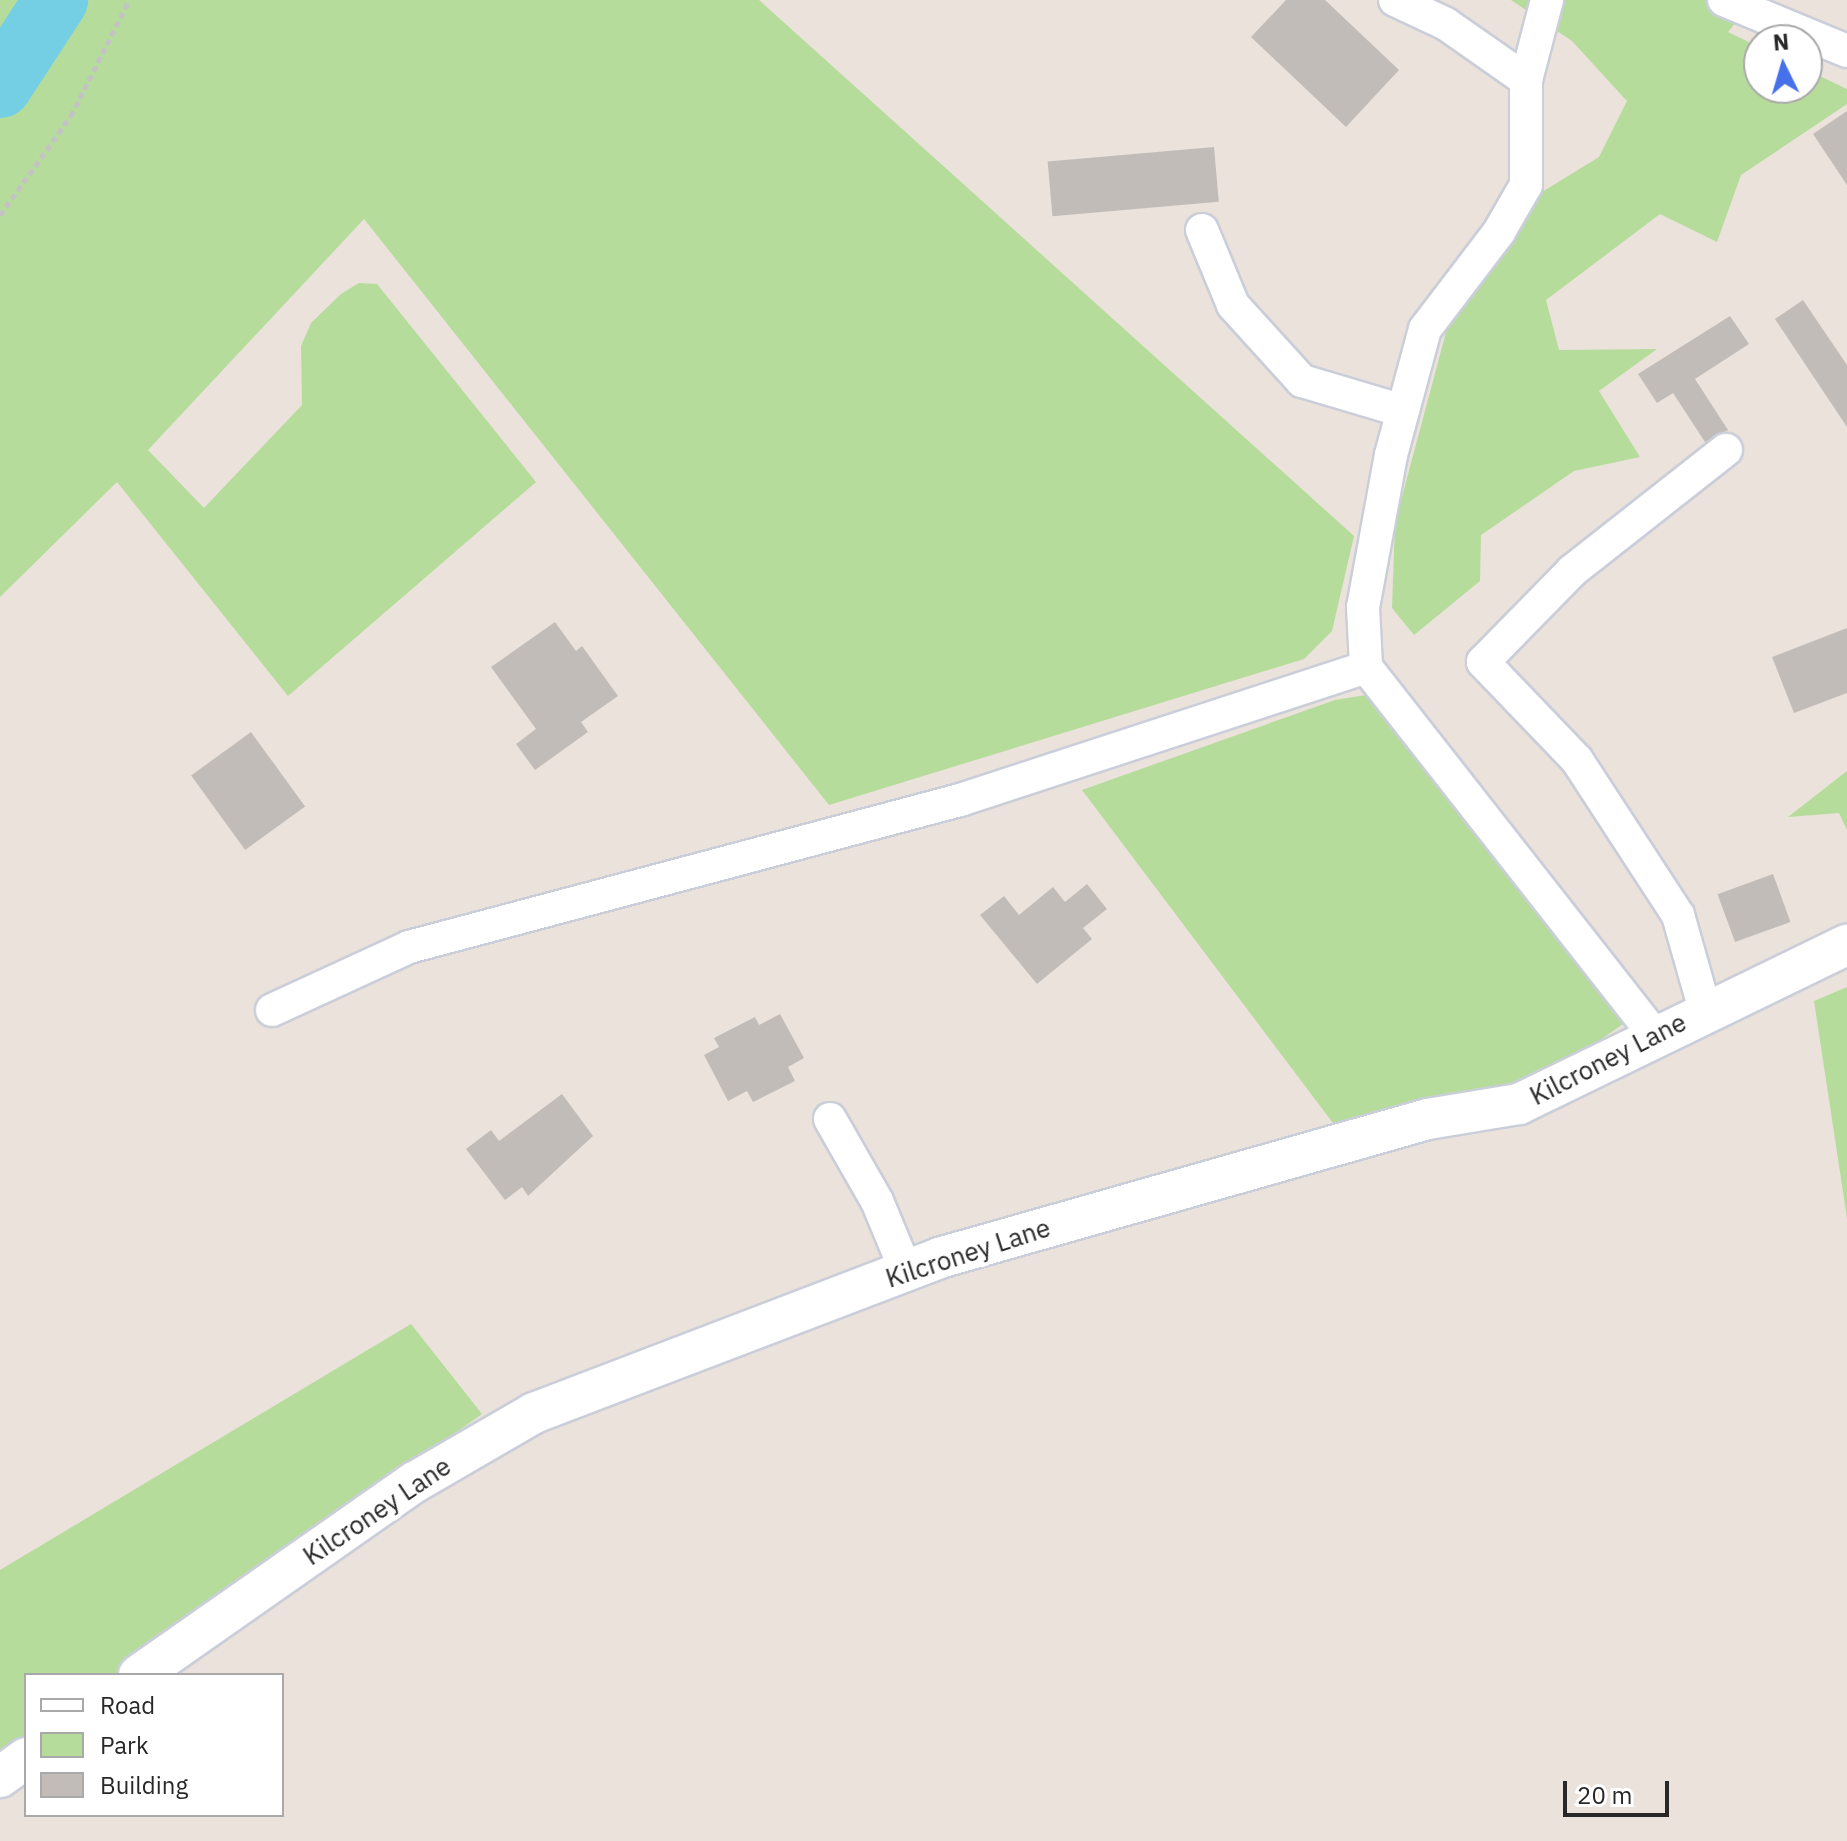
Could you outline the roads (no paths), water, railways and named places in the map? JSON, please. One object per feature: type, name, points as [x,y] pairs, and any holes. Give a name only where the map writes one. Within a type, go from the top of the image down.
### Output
[{"type":"street","points":[[1395,0],[1446,24],[1526,80]]},
{"type":"street","points":[[1547,0],[1526,80],[1526,185],[1499,232],[1425,329],[1403,411],[1363,607],[1366,667],[1654,1034]]},
{"type":"street","points":[[1724,0],[1847,51]]},
{"type":"street","points":[[1202,230],[1233,305],[1302,381],[1403,411]]},
{"type":"street","points":[[1705,1010],[1678,915],[1577,760],[1483,662],[1572,571],[1726,450]]},
{"type":"street","points":[[272,1010],[409,947],[960,800],[1366,667]]},
{"type":"street","name":"Kilcroney Lane","points":[[142,1673],[415,1482],[534,1413],[906,1271],[1428,1119],[1519,1104],[1654,1034],[1847,945]]},
{"type":"street","points":[[830,1119],[877,1201],[906,1271]]},
{"type":"street","points":[[0,1777],[24,1759]]},
{"type":"waterway","points":[[0,86],[56,0]]}]
